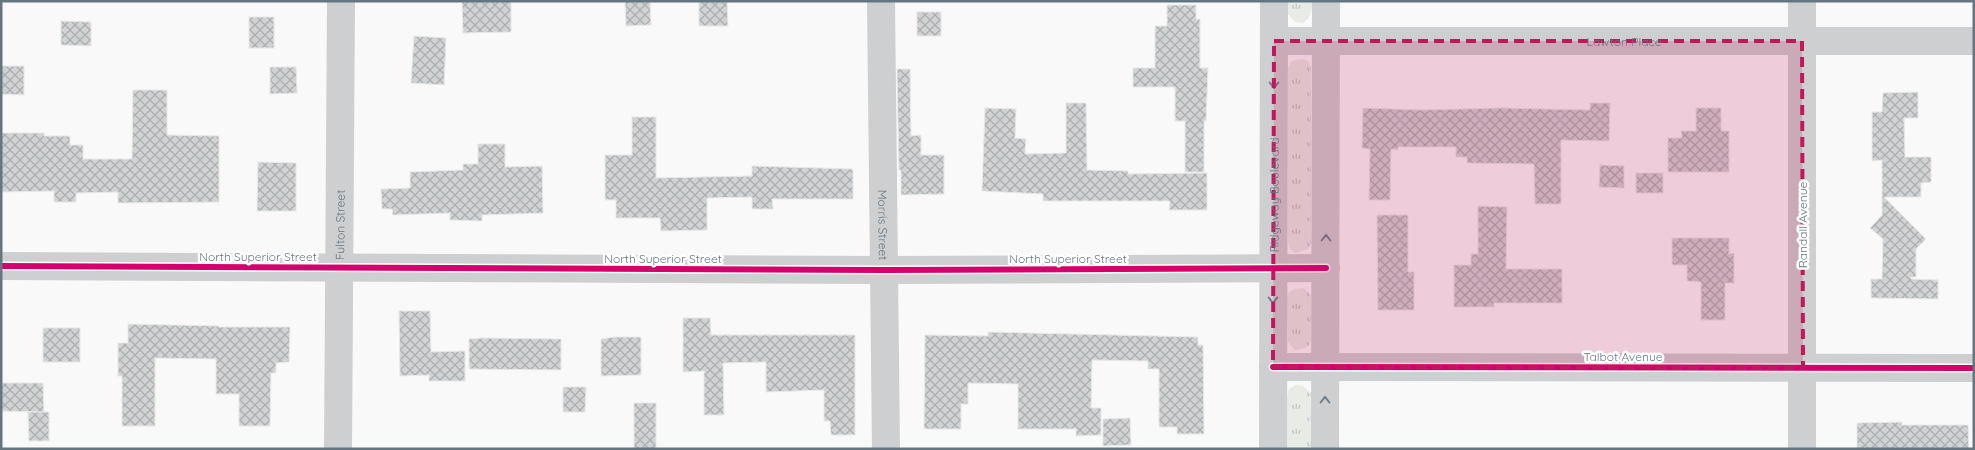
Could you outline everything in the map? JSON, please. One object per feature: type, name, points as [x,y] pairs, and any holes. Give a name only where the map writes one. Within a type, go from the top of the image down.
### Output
[{"type":"street","name":"Fulton Street","points":[[338,449],[341,1]]},
{"type":"street","name":"Morris Street","points":[[881,1],[886,449]]},
{"type":"street","name":"Ridgeway Boulevard","points":[[1273,449],[1274,1]]},
{"type":"street","points":[[1325,449],[1326,1]]},
{"type":"street","name":"Randall Avenue","points":[[1802,1],[1802,449]]},
{"type":"street","name":"Lawton Place","points":[[1274,41],[1974,41]]},
{"type":"street","name":"North Superior Street","points":[[1,266],[885,270],[1272,270],[1326,268]]},
{"type":"street","name":"Talbot Avenue","points":[[1273,367],[1974,368]]},
{"type":"highlighted area","points":[[1274,41],[1802,41],[1803,368],[1273,367]]},
{"type":"green space","points":[[1287,1],[1312,1],[1312,8],[1308,18],[1303,23],[1295,22],[1287,13]]},
{"type":"green space","points":[[1303,59],[1308,61],[1311,67],[1311,244],[1308,249],[1295,253],[1290,249],[1288,241],[1288,68],[1292,61]]},
{"type":"green space","points":[[1304,288],[1311,296],[1311,340],[1305,348],[1295,350],[1288,342],[1287,297],[1289,292]]},
{"type":"green space","points":[[1295,385],[1303,386],[1311,393],[1311,449],[1287,449],[1287,396],[1289,389]]},
{"type":"building","points":[[462,1],[511,1],[511,32],[463,33]]},
{"type":"building","points":[[625,1],[650,1],[651,25],[626,26]]},
{"type":"building","points":[[699,1],[727,1],[728,26],[699,26]]},
{"type":"building","points":[[1167,5],[1196,5],[1196,19],[1200,19],[1200,68],[1208,68],[1206,121],[1204,121],[1204,172],[1185,172],[1185,121],[1175,121],[1175,87],[1133,87],[1133,68],[1155,68],[1155,26],[1167,26]]},
{"type":"building","points":[[917,12],[941,12],[941,36],[917,36]]},
{"type":"building","points":[[249,17],[274,17],[274,48],[249,48]]},
{"type":"building","points":[[61,21],[91,22],[91,46],[61,45]]},
{"type":"building","points":[[414,36],[446,38],[444,85],[411,83]]},
{"type":"building","points":[[1,66],[24,66],[24,95],[1,94]]},
{"type":"building","points":[[270,67],[296,67],[297,93],[270,94]]},
{"type":"building","points":[[897,69],[910,69],[911,136],[921,135],[921,155],[944,155],[944,194],[901,195]]},
{"type":"building","points":[[133,90],[167,90],[167,135],[219,136],[219,202],[118,203],[118,192],[76,193],[76,202],[54,202],[54,191],[1,192],[1,133],[44,133],[44,136],[70,136],[70,145],[83,145],[83,159],[132,159]]},
{"type":"building","points":[[1918,92],[1918,118],[1904,118],[1905,157],[1931,157],[1931,182],[1921,183],[1921,197],[1884,197],[1926,239],[1916,249],[1916,277],[1911,277],[1911,279],[1938,280],[1938,299],[1871,298],[1871,279],[1882,279],[1883,239],[1870,228],[1882,215],[1882,160],[1872,161],[1872,112],[1882,112],[1883,93]]},
{"type":"building","points":[[1066,103],[1086,103],[1087,170],[1128,171],[1128,174],[1207,173],[1207,210],[1169,210],[1170,201],[1043,201],[1043,194],[982,191],[985,108],[1016,109],[1015,138],[1026,139],[1025,154],[1066,153]]},
{"type":"building","points":[[1590,103],[1610,103],[1609,141],[1561,140],[1561,204],[1535,204],[1534,164],[1467,163],[1467,157],[1456,157],[1456,147],[1398,147],[1398,150],[1391,149],[1390,200],[1369,200],[1370,149],[1362,148],[1363,108],[1590,110]]},
{"type":"building","points":[[1696,108],[1721,108],[1721,131],[1729,131],[1729,172],[1668,172],[1668,138],[1682,138],[1681,131],[1696,131]]},
{"type":"building","points":[[632,117],[656,117],[656,178],[752,176],[752,166],[853,169],[853,199],[772,199],[773,209],[752,209],[752,197],[707,198],[707,230],[661,231],[660,218],[616,218],[616,200],[605,200],[605,155],[632,155]]},
{"type":"building","points":[[478,144],[505,144],[505,167],[542,166],[543,213],[482,215],[482,221],[450,220],[450,213],[393,215],[392,209],[382,209],[381,189],[410,188],[410,172],[463,170],[463,164],[478,164]]},
{"type":"building","points":[[258,162],[296,163],[296,211],[257,211]]},
{"type":"building","points":[[1600,165],[1624,166],[1624,188],[1599,187]]},
{"type":"building","points":[[1636,173],[1663,173],[1663,193],[1636,193]]},
{"type":"building","points":[[1478,206],[1507,207],[1506,269],[1562,269],[1562,303],[1494,303],[1494,307],[1454,307],[1454,265],[1471,265],[1471,254],[1478,254]]},
{"type":"building","points":[[1377,215],[1408,215],[1408,272],[1414,272],[1414,310],[1378,310]]},
{"type":"building","points":[[1672,238],[1729,238],[1729,254],[1734,253],[1734,283],[1725,283],[1725,320],[1701,320],[1701,282],[1687,281],[1687,265],[1672,265]]},
{"type":"building","points":[[399,311],[430,311],[431,352],[465,351],[465,381],[429,381],[429,375],[400,376]]},
{"type":"building","points":[[683,318],[710,318],[711,335],[855,335],[855,435],[831,435],[830,421],[824,421],[824,390],[766,392],[766,362],[723,363],[724,415],[704,415],[704,371],[683,372]]},
{"type":"building","points":[[128,324],[290,327],[289,362],[276,363],[276,373],[271,373],[270,426],[239,426],[239,394],[216,394],[216,359],[155,358],[155,426],[122,426],[122,376],[118,376],[118,343],[128,343]]},
{"type":"building","points":[[43,328],[80,328],[80,362],[43,362]]},
{"type":"building","points":[[988,332],[1198,337],[1198,345],[1203,345],[1204,434],[1177,434],[1177,427],[1159,427],[1159,369],[1148,369],[1148,361],[1092,360],[1091,408],[1101,408],[1101,435],[1076,436],[1076,429],[1018,429],[1018,384],[968,383],[968,404],[961,404],[961,429],[924,429],[925,335],[988,336]]},
{"type":"building","points":[[641,337],[641,375],[601,376],[601,339]]},
{"type":"building","points":[[469,339],[561,339],[561,370],[469,369]]},
{"type":"building","points":[[1,383],[43,383],[44,412],[1,411]]},
{"type":"building","points":[[563,387],[586,387],[585,412],[563,412]]},
{"type":"building","points":[[634,403],[656,403],[656,449],[634,449]]},
{"type":"building","points":[[28,412],[49,412],[49,441],[29,441]]},
{"type":"building","points":[[1130,418],[1131,445],[1103,446],[1103,419]]},
{"type":"building","points":[[1902,422],[1902,425],[1968,425],[1969,449],[1857,449],[1857,423]]},
{"type":"cycle path","points":[[1,266],[885,270],[1326,268]]},
{"type":"cycle path","points":[[1273,367],[1974,368]]}]
